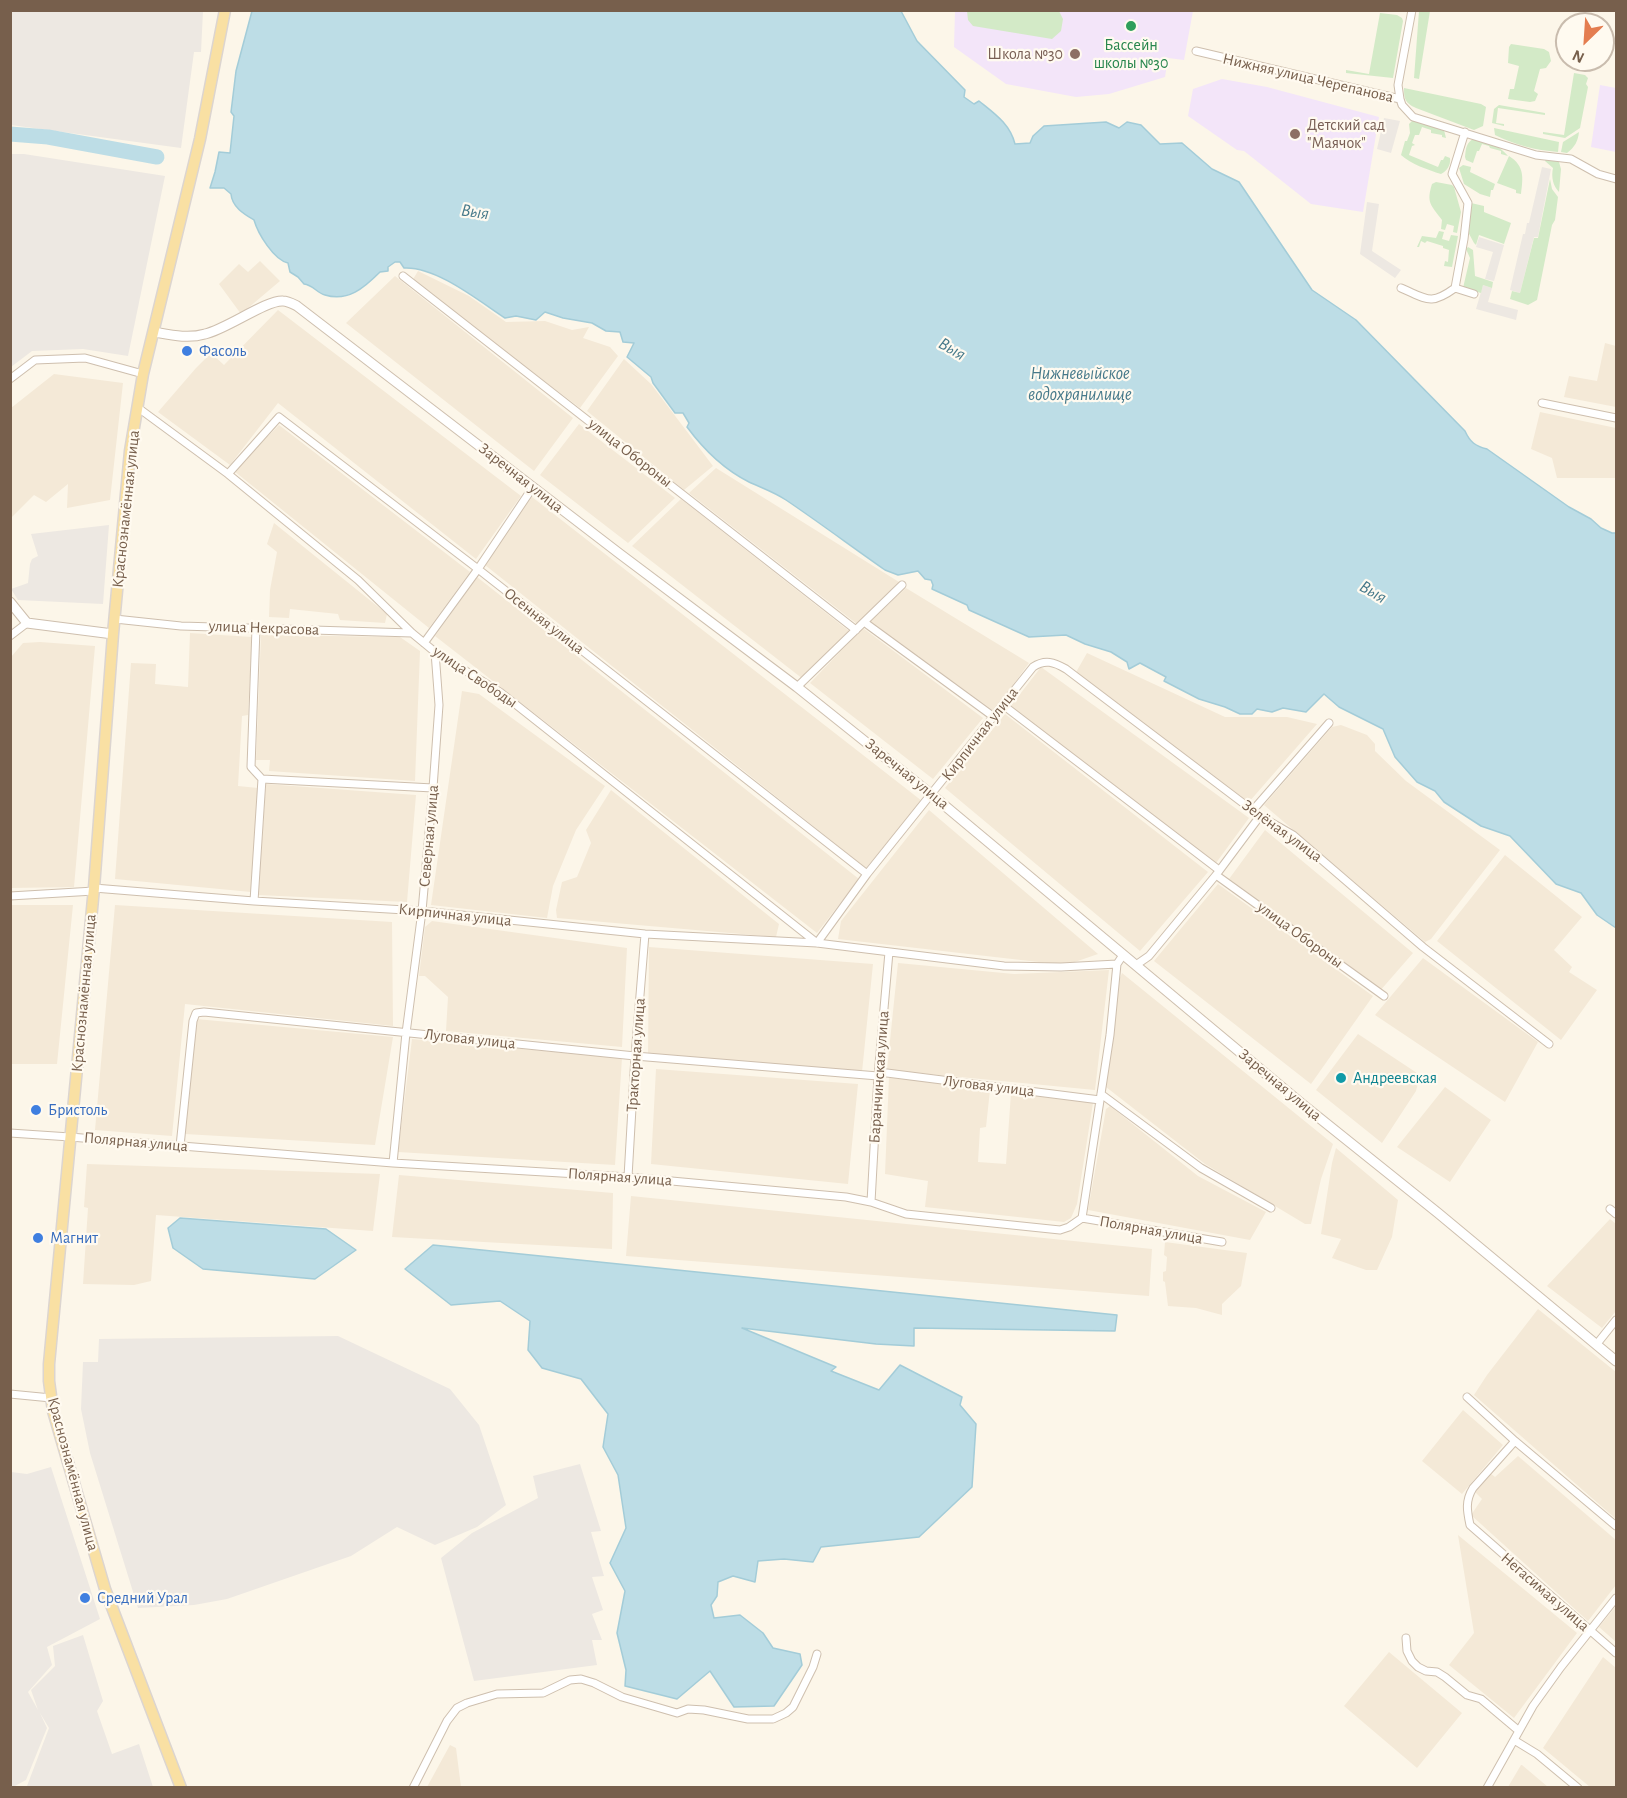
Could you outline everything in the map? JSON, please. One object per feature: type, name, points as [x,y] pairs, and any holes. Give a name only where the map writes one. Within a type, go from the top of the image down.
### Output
[{"type":"main road","name":"Краснознамённая улица","points":[[181,1788],[105,1589],[57,1427],[51,1398],[49,1364],[94,889],[113,634],[130,451],[143,374],[189,184],[225,10]]},
{"type":"street","points":[[1400,99],[1398,86],[1412,10]]},
{"type":"street","name":"Нижняя улица Черепанова","points":[[1196,51],[1400,99],[1402,105],[1413,117],[1536,155],[1571,159],[1598,174],[1617,179]]},
{"type":"street","points":[[1401,288],[1428,300],[1442,297],[1455,288],[1468,203],[1452,174],[1465,132]]},
{"type":"street","name":"улица Обороны","points":[[403,276],[856,630]]},
{"type":"street","points":[[1455,288],[1474,294]]},
{"type":"street","name":"Заречная улица","points":[[154,332],[199,336],[222,329],[269,304],[284,301],[297,306],[797,687],[932,795],[1292,1096],[1617,1361]]},
{"type":"street","points":[[10,379],[35,360],[85,358],[143,374]]},
{"type":"street","points":[[1542,403],[1617,418]]},
{"type":"street","name":"улица Свободы","points":[[137,407],[228,474],[358,580],[424,643],[500,692],[817,943]]},
{"type":"street","name":"Осенняя улица","points":[[228,474],[279,417],[478,569],[867,874]]},
{"type":"street","points":[[424,643],[478,569],[533,487]]},
{"type":"street","points":[[797,687],[902,585]]},
{"type":"street","points":[[10,602],[27,623],[113,634]]},
{"type":"street","name":"улица Некрасова","points":[[115,620],[181,626],[412,633]]},
{"type":"street","points":[[864,622],[994,717]]},
{"type":"street","points":[[10,636],[27,623]]},
{"type":"street","points":[[256,628],[251,767],[262,779],[433,788]]},
{"type":"street","name":"Северная улица","points":[[393,1163],[406,1033],[422,910],[433,788],[439,705],[435,651]]},
{"type":"street","name":"Зелёная улица","points":[[1033,667],[1040,662],[1047,662],[1055,663],[1066,669],[1260,816],[1293,835],[1423,947],[1549,1044]]},
{"type":"street","name":"Кирпичная улица","points":[[817,943],[867,874],[1033,667]]},
{"type":"street","name":"улица Обороны","points":[[1003,705],[1217,872],[1384,996]]},
{"type":"street","points":[[1253,810],[1329,723]]},
{"type":"street","points":[[254,901],[262,779]]},
{"type":"street","points":[[1136,965],[1149,956],[1260,816]]},
{"type":"street","name":"Кирпичная улица","points":[[10,896],[94,889],[422,910],[645,933],[817,943],[1004,966],[1061,968],[1117,964]]},
{"type":"street","name":"Тракторная улица","points":[[628,1177],[634,1056],[645,933]]},
{"type":"street","name":"Баранчинская улица","points":[[871,1202],[889,952]]},
{"type":"street","points":[[1082,1218],[1110,1035],[1117,964],[1123,955]]},
{"type":"street","name":"Луговая улица","points":[[180,1146],[193,1020],[196,1013],[204,1012],[634,1056],[879,1074],[1100,1097],[1201,1168],[1271,1208]]},
{"type":"street","name":"Полярная улица","points":[[10,1133],[393,1163],[628,1177],[846,1197],[871,1202],[906,1214],[1060,1230],[1082,1218],[1221,1242]]},
{"type":"street","points":[[1596,1345],[1617,1320]]},
{"type":"street","points":[[10,1394],[51,1398]]},
{"type":"street","points":[[1467,1397],[1515,1441],[1617,1526]]},
{"type":"street","name":"Негасимая улица","points":[[1515,1441],[1468,1496],[1467,1510],[1470,1525],[1617,1653]]},
{"type":"street","points":[[1487,1788],[1540,1696],[1617,1598]]},
{"type":"street","points":[[1406,1638],[1407,1651],[1418,1667],[1426,1671],[1437,1672],[1467,1695],[1481,1699],[1519,1731]]},
{"type":"street","points":[[413,1788],[447,1721],[457,1708],[467,1703],[497,1694],[543,1693],[570,1680],[581,1679],[622,1697],[677,1713],[688,1709],[704,1710],[748,1719],[773,1719],[793,1707],[817,1654]]},
{"type":"street","points":[[1514,1740],[1537,1754],[1578,1788]]},
{"type":"shaded area","points":[[11,10],[203,11],[201,52],[194,52],[181,148],[11,125]]},
{"type":"shaded area","name":"Школа №30","points":[[955,11],[1193,11],[1184,60],[1168,58],[1165,77],[1109,94],[1076,97],[1006,84],[954,47]]},
{"type":"shaded area","name":"Детский сад \"Маячок\"","points":[[1222,79],[1267,87],[1379,117],[1363,212],[1311,204],[1244,151],[1237,150],[1188,116],[1193,89]]},
{"type":"shaded area","points":[[1600,85],[1616,88],[1616,152],[1591,147]]},
{"type":"shaded area","points":[[1384,118],[1400,121],[1391,153],[1377,149]]},
{"type":"shaded area","points":[[11,154],[24,154],[165,176],[128,356],[83,349],[32,351],[11,367]]},
{"type":"shaded area","points":[[1542,167],[1551,169],[1538,237],[1534,237],[1520,293],[1510,290]]},
{"type":"shaded area","points":[[1367,202],[1379,204],[1372,251],[1401,270],[1395,278],[1360,254]]},
{"type":"shaded area","points":[[1479,237],[1504,245],[1494,281],[1485,279],[1493,252],[1476,247]]},
{"type":"shaded area","points":[[260,261],[280,281],[241,314],[219,284],[239,264],[248,272]]},
{"type":"shaded area","points":[[418,271],[469,296],[506,322],[545,321],[572,330],[589,327],[583,338],[610,347],[618,356],[580,408],[412,281]]},
{"type":"shaded area","points":[[395,276],[573,418],[534,471],[346,323]]},
{"type":"shaded area","points":[[1483,285],[1492,288],[1488,302],[1518,310],[1516,320],[1476,309]]},
{"type":"shaded area","points":[[278,310],[521,496],[476,559],[278,403],[230,465],[158,412],[211,353],[224,365]]},
{"type":"shaded area","points":[[1605,343],[1616,346],[1616,407],[1564,397],[1569,376],[1597,381]]},
{"type":"shaded area","points":[[624,359],[651,384],[713,466],[684,490],[587,411]]},
{"type":"shaded area","points":[[54,374],[123,383],[110,500],[67,508],[68,484],[46,502],[34,495],[11,518],[11,408]]},
{"type":"shaded area","points":[[1540,412],[1616,428],[1616,478],[1557,478],[1552,458],[1531,449]]},
{"type":"shaded area","points":[[579,424],[675,498],[628,543],[540,475]]},
{"type":"shaded area","points":[[279,425],[470,572],[429,628],[234,471]]},
{"type":"shaded area","points":[[716,468],[899,582],[857,624],[689,493]]},
{"type":"shaded area","points":[[532,497],[922,801],[866,868],[485,565]]},
{"type":"shaded area","points":[[681,499],[849,631],[803,679],[632,546]]},
{"type":"shaded area","points":[[274,523],[387,614],[385,623],[340,620],[338,614],[290,609],[289,618],[269,617],[270,590],[277,552],[267,544]]},
{"type":"shaded area","points":[[109,525],[103,604],[18,600],[11,589],[28,583],[30,564],[32,559],[38,556],[31,534]]},
{"type":"shaded area","points":[[477,577],[859,879],[817,933],[435,636]]},
{"type":"shaded area","points":[[906,588],[1029,663],[994,711],[870,622]]},
{"type":"shaded area","points":[[863,628],[983,718],[933,779],[810,683]]},
{"type":"shaded area","points":[[190,633],[252,637],[248,715],[242,716],[238,786],[258,788],[251,892],[115,879],[131,663],[156,664],[155,684],[188,687]]},
{"type":"shaded area","points":[[261,635],[400,637],[420,651],[415,781],[269,771],[270,760],[256,760]]},
{"type":"shaded area","points":[[23,643],[95,646],[74,887],[11,888],[11,657]]},
{"type":"shaded area","points":[[1087,653],[1225,717],[1287,717],[1317,724],[1249,802],[1075,674]]},
{"type":"shaded area","points":[[1041,667],[1249,818],[1216,863],[1010,707]]},
{"type":"shaded area","points":[[462,691],[479,694],[605,786],[576,830],[553,886],[547,918],[431,905]]},
{"type":"shaded area","points":[[1005,714],[1208,872],[1140,951],[945,788]]},
{"type":"shaded area","points":[[1341,725],[1367,735],[1375,744],[1375,751],[1406,781],[1500,850],[1431,939],[1425,942],[1264,805],[1332,727]]},
{"type":"shaded area","points":[[266,784],[416,795],[407,902],[258,895]]},
{"type":"shaded area","points":[[611,790],[779,924],[776,937],[557,918],[556,910],[562,882],[577,877],[591,843],[586,830]]},
{"type":"shaded area","points":[[929,810],[1098,954],[1072,963],[1047,963],[838,939],[841,921]]},
{"type":"shaded area","points":[[1265,830],[1413,953],[1379,992],[1229,879]]},
{"type":"shaded area","points":[[1505,855],[1582,917],[1554,950],[1572,967],[1569,972],[1597,990],[1561,1040],[1437,941]]},
{"type":"shaded area","points":[[1218,884],[1373,996],[1311,1084],[1154,961]]},
{"type":"shaded area","points":[[11,905],[73,905],[57,1064],[11,1064]]},
{"type":"shaded area","points":[[115,905],[392,922],[393,1026],[185,1004],[172,1136],[95,1130]]},
{"type":"shaded area","points":[[432,921],[627,948],[622,1047],[446,1031],[448,997],[425,976],[419,976],[425,927]]},
{"type":"shaded area","points":[[649,947],[873,964],[862,1072],[648,1054]]},
{"type":"shaded area","points":[[1423,958],[1538,1042],[1505,1102],[1375,1015]]},
{"type":"shaded area","points":[[898,963],[1014,974],[1109,970],[1095,1090],[887,1070]]},
{"type":"shaded area","points":[[1122,973],[1333,1144],[1321,1179],[1311,1224],[1305,1224],[1205,1164],[1106,1087],[1115,990]]},
{"type":"shaded area","points":[[196,1019],[393,1037],[375,1145],[185,1134]]},
{"type":"shaded area","points":[[1358,1034],[1420,1075],[1416,1091],[1382,1143],[1316,1090]]},
{"type":"shaded area","points":[[412,1039],[622,1058],[615,1165],[398,1152]]},
{"type":"shaded area","points":[[656,1069],[858,1084],[848,1184],[651,1164]]},
{"type":"shaded area","points":[[889,1077],[990,1090],[986,1127],[980,1128],[978,1162],[1006,1164],[1011,1093],[1093,1103],[1077,1204],[1071,1218],[1064,1222],[925,1207],[928,1181],[885,1174]]},
{"type":"shaded area","points":[[1445,1087],[1491,1120],[1450,1182],[1397,1147]]},
{"type":"shaded area","points":[[1110,1106],[1198,1176],[1266,1212],[1250,1240],[1088,1210],[1106,1109]]},
{"type":"shaded area","points":[[1336,1148],[1398,1200],[1392,1237],[1377,1270],[1366,1270],[1332,1258],[1341,1239],[1321,1234]]},
{"type":"shaded area","points":[[87,1164],[380,1174],[373,1231],[156,1215],[151,1281],[134,1285],[83,1284],[88,1208],[84,1207]]},
{"type":"shaded area","points":[[399,1175],[613,1193],[612,1249],[392,1237]]},
{"type":"shaded area","points":[[631,1196],[1152,1249],[1149,1296],[626,1256]]},
{"type":"shaded area","points":[[1610,1219],[1616,1224],[1616,1311],[1602,1328],[1547,1286]]},
{"type":"shaded area","points":[[1165,1242],[1247,1253],[1241,1286],[1222,1304],[1222,1315],[1196,1308],[1168,1306],[1163,1281],[1167,1257],[1164,1255]]},
{"type":"shaded area","points":[[1538,1309],[1616,1372],[1616,1519],[1474,1395]]},
{"type":"shaded area","points":[[338,1336],[450,1389],[479,1425],[506,1505],[477,1527],[435,1545],[397,1527],[351,1556],[227,1599],[194,1605],[138,1608],[90,1453],[81,1409],[83,1362],[98,1362],[99,1339]]},
{"type":"shaded area","points":[[1463,1410],[1503,1445],[1462,1494],[1422,1461]]},
{"type":"shaded area","points":[[1518,1456],[1616,1540],[1616,1585],[1588,1621],[1471,1515],[1482,1499],[1474,1491],[1490,1473],[1495,1477]]},
{"type":"shaded area","points":[[580,1464],[601,1531],[591,1532],[604,1576],[592,1577],[603,1610],[592,1614],[602,1640],[592,1640],[597,1665],[474,1681],[441,1558],[472,1533],[538,1498],[533,1476]]},
{"type":"shaded area","points":[[51,1467],[100,1619],[47,1647],[52,1665],[28,1692],[38,1710],[31,1690],[55,1666],[53,1646],[83,1635],[103,1701],[97,1711],[112,1754],[139,1744],[153,1787],[24,1787],[27,1786],[49,1728],[40,1713],[47,1728],[26,1780],[11,1787],[11,1472],[27,1474]]},
{"type":"shaded area","points":[[1458,1535],[1577,1633],[1514,1718],[1449,1665],[1474,1633]]},
{"type":"shaded area","points":[[1616,1606],[1616,1642],[1599,1627]]},
{"type":"shaded area","points":[[1389,1652],[1462,1713],[1417,1768],[1344,1706]]},
{"type":"shaded area","points":[[1603,1657],[1616,1668],[1616,1787],[1590,1787],[1543,1748]]},
{"type":"shaded area","points":[[450,1745],[456,1748],[461,1787],[427,1787]]},
{"type":"shaded area","points":[[1522,1765],[1548,1787],[1508,1787]]},
{"type":"green space","points":[[967,11],[1059,11],[1063,19],[1061,31],[1052,39],[973,26],[968,20]]},
{"type":"green space","points":[[1419,11],[1430,11],[1419,79],[1414,78]]},
{"type":"green space","points":[[1380,13],[1397,15],[1403,21],[1393,78],[1346,73],[1346,70],[1369,74]]},
{"type":"green space","points":[[1511,44],[1544,49],[1549,52],[1551,61],[1546,68],[1540,69],[1534,91],[1538,94],[1535,101],[1508,99],[1510,89],[1514,89],[1519,66],[1508,63]]},
{"type":"green space","points":[[1574,73],[1585,75],[1588,78],[1580,128],[1565,138],[1543,134],[1543,132],[1564,135]]},
{"type":"green space","points":[[1404,88],[1481,104],[1486,107],[1483,126],[1474,130],[1416,108],[1406,100]]},
{"type":"green space","points":[[1499,105],[1545,113],[1545,115],[1498,108],[1496,123],[1504,124],[1504,126],[1492,123],[1494,109]]},
{"type":"green space","points":[[1413,120],[1444,130],[1446,138],[1422,127],[1419,135],[1415,135],[1412,143],[1415,145],[1412,146],[1409,155],[1438,167],[1445,156],[1450,158],[1448,168],[1441,174],[1425,169],[1401,155],[1410,133],[1409,124]]},
{"type":"green space","points":[[1494,128],[1559,142],[1558,152],[1510,142],[1495,135]]},
{"type":"green space","points":[[1579,132],[1572,148],[1567,153],[1561,152],[1563,142]]},
{"type":"green space","points":[[1475,138],[1493,144],[1508,156],[1482,144],[1473,163],[1466,160],[1467,146]]},
{"type":"green space","points":[[1509,156],[1520,168],[1521,194],[1497,183]]},
{"type":"green space","points":[[1546,159],[1559,162],[1561,169],[1559,192],[1553,181],[1553,168],[1545,161]]},
{"type":"green space","points":[[1463,165],[1471,167],[1470,172],[1495,184],[1490,197],[1464,184],[1459,168]]},
{"type":"green space","points":[[1550,179],[1552,189],[1558,197],[1555,220],[1552,225],[1537,300],[1528,305],[1510,299],[1512,291],[1520,293],[1534,238],[1538,238]]},
{"type":"green space","points":[[1436,182],[1454,187],[1461,212],[1457,233],[1453,232],[1454,226],[1447,224],[1445,230],[1441,229],[1442,220],[1432,207],[1430,200],[1432,184]]},
{"type":"green space","points":[[1471,203],[1484,206],[1484,212],[1511,223],[1504,244],[1479,235],[1476,245],[1474,243],[1467,230]]},
{"type":"green space","points":[[1439,231],[1444,232],[1442,239],[1449,241],[1451,235],[1458,236],[1452,267],[1444,266],[1445,261],[1448,262],[1449,250],[1443,246],[1421,241],[1417,247],[1422,236],[1436,238]]},
{"type":"green space","points":[[1468,247],[1473,250],[1475,276],[1493,282],[1492,288],[1483,285],[1481,293],[1463,288],[1470,258],[1466,249]]},
{"type":"water","name":"Нижневыйское водохранилище","points":[[252,11],[901,11],[917,41],[965,90],[964,97],[974,104],[979,101],[996,115],[1010,131],[1015,144],[1030,143],[1033,136],[1044,126],[1106,122],[1119,128],[1127,122],[1141,125],[1160,144],[1182,143],[1212,169],[1239,182],[1312,290],[1356,320],[1465,431],[1473,443],[1487,449],[1601,528],[1616,533],[1616,928],[1597,915],[1581,893],[1556,884],[1510,836],[1481,826],[1444,802],[1435,791],[1417,782],[1395,757],[1383,729],[1339,707],[1324,694],[1306,712],[1283,708],[1272,712],[1257,709],[1252,714],[1240,714],[1199,699],[1164,681],[1166,677],[1140,663],[1129,669],[1127,662],[1111,652],[1066,635],[1029,637],[969,610],[967,605],[932,589],[931,580],[925,579],[918,571],[898,575],[885,570],[786,500],[740,477],[715,458],[687,427],[689,423],[683,413],[675,413],[651,377],[627,357],[634,343],[623,342],[620,332],[606,331],[592,323],[545,312],[536,320],[516,316],[505,318],[443,278],[416,269],[404,268],[400,262],[395,262],[388,267],[388,271],[380,272],[362,288],[341,297],[325,295],[304,284],[290,272],[288,263],[272,252],[254,220],[236,206],[231,194],[224,188],[210,188],[219,152],[230,153],[234,116],[231,112],[236,71]]},
{"type":"water","points":[[180,1218],[326,1229],[356,1250],[315,1279],[203,1269],[173,1248],[168,1228]]},
{"type":"water","points":[[433,1245],[1117,1315],[1115,1331],[914,1328],[914,1346],[876,1344],[742,1328],[836,1367],[831,1371],[879,1390],[900,1365],[962,1397],[960,1405],[976,1424],[972,1487],[919,1537],[821,1547],[813,1562],[784,1559],[758,1561],[755,1582],[733,1576],[718,1582],[717,1596],[711,1605],[714,1618],[740,1615],[763,1633],[773,1648],[800,1654],[802,1665],[774,1706],[734,1707],[710,1671],[677,1699],[625,1686],[626,1670],[617,1633],[625,1591],[610,1563],[626,1528],[618,1475],[603,1447],[608,1414],[581,1379],[542,1368],[528,1350],[530,1321],[500,1301],[451,1305],[405,1269]]},
{"type":"waterway","name":"Выя","points":[[10,134],[48,137],[157,157]]},
{"type":"place","name":"Бассейн школы №30","points":[[1131,26]]},
{"type":"place","name":"Школа №30","points":[[1075,54]]},
{"type":"place","name":"Детский сад \"Маячок\"","points":[[1295,134]]},
{"type":"place","name":"Фасоль","points":[[187,351]]},
{"type":"place","name":"Андреевская","points":[[1341,1078]]},
{"type":"place","name":"Бристоль","points":[[36,1110]]},
{"type":"place","name":"Магнит","points":[[38,1238]]},
{"type":"place","name":"Средний Урал","points":[[85,1598]]}]
